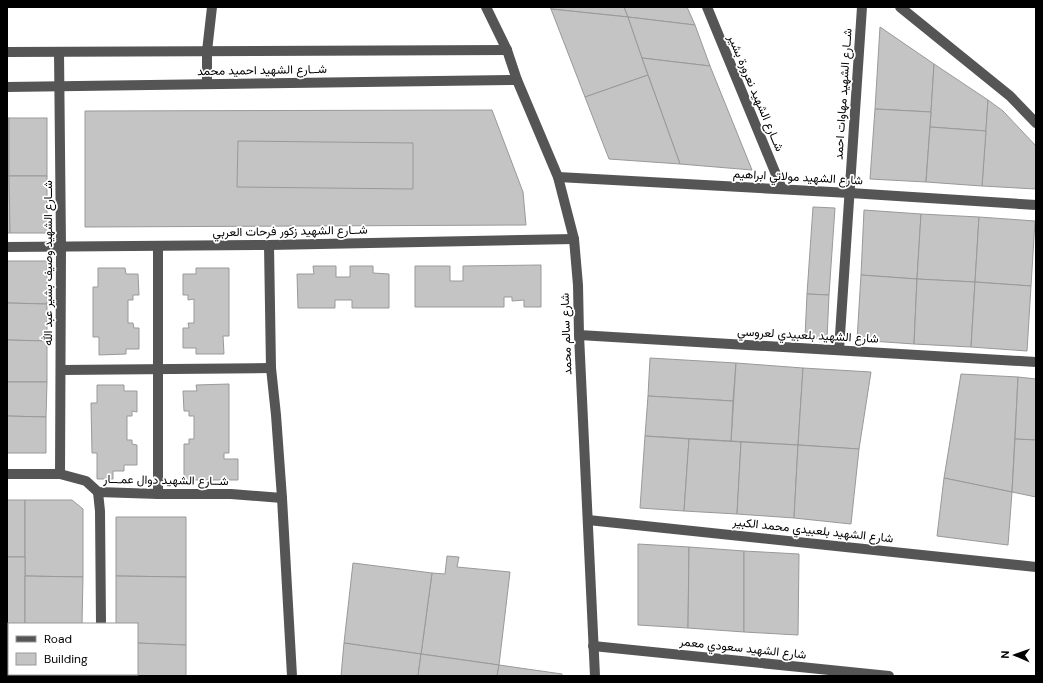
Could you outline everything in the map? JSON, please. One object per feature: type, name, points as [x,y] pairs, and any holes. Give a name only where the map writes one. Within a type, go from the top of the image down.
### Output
[{"type":"street","points":[[207,84],[207,51],[212,7]]},
{"type":"street","name":"شارع سالم محمد","points":[[486,7],[507,50],[558,177],[574,239],[578,285],[595,676]]},
{"type":"street","name":"شــارع الشهيد نعرورة بشير","points":[[707,7],[782,189]]},
{"type":"street","name":"شــارع الشهيد مهاوات احمد","points":[[839,350],[862,7]]},
{"type":"street","points":[[900,7],[1010,96],[1036,123]]},
{"type":"street","name":"شــارع الشهيد احميد محمد","points":[[7,52],[507,50]]},
{"type":"street","name":"شــارع الشهيد وصيف بشير عبد الله","points":[[59,52],[61,247],[60,474]]},
{"type":"street","name":"شــارع الشهيد احميد محمد","points":[[7,87],[518,80]]},
{"type":"street","name":"شارع الشهيد مولاتي ابراهيم","points":[[558,177],[1036,205]]},
{"type":"street","name":"شــارع الشهيد زكور فرحات العربي","points":[[7,247],[269,245],[574,239]]},
{"type":"street","points":[[269,245],[271,368],[282,498],[292,676]]},
{"type":"street","points":[[158,246],[158,494]]},
{"type":"street","name":"شارع الشهيد بلعبيدي لعروسي","points":[[579,335],[1036,362]]},
{"type":"street","points":[[61,370],[271,368]]},
{"type":"street","name":"شــارع الشهيد دوال عمـــار","points":[[7,474],[60,474],[86,481],[98,492],[231,494],[282,498]]},
{"type":"street","points":[[98,492],[100,511],[101,623]]},
{"type":"street","name":"شارع الشهيد بلعبيدي محمد الكبير","points":[[588,520],[1036,567]]},
{"type":"street","name":"شارع الشهيد سعودي معمر","points":[[593,646],[889,676]]},
{"type":"building","points":[[550,7],[624,7],[628,17],[551,9]]},
{"type":"building","points":[[624,7],[687,7],[695,25],[628,17]]},
{"type":"building","points":[[551,9],[628,17],[648,75],[585,97]]},
{"type":"building","points":[[628,17],[695,25],[710,66],[642,58]]},
{"type":"building","points":[[880,27],[934,64],[931,112],[875,109]]},
{"type":"building","points":[[642,58],[710,66],[752,170],[680,164]]},
{"type":"building","points":[[934,64],[988,100],[986,131],[930,127]]},
{"type":"building","points":[[648,75],[680,164],[609,159],[585,97]]},
{"type":"building","points":[[988,100],[1003,111],[1036,146],[1036,189],[982,186]]},
{"type":"building","points":[[875,109],[931,112],[926,182],[870,179]]},
{"type":"building","points":[[492,110],[523,192],[526,225],[85,227],[85,111]]},
{"type":"building","points":[[7,118],[9,118],[9,176],[7,176]]},
{"type":"building","points":[[9,118],[47,118],[47,176],[9,176]]},
{"type":"building","points":[[930,127],[986,131],[982,186],[926,182]]},
{"type":"building","points":[[238,141],[413,143],[413,189],[237,187]]},
{"type":"building","points":[[7,176],[9,176],[10,233],[7,233]]},
{"type":"building","points":[[9,176],[47,176],[47,233],[10,233]]},
{"type":"building","points":[[813,207],[835,208],[829,295],[807,294]]},
{"type":"building","points":[[864,210],[921,214],[917,279],[861,275]]},
{"type":"building","points":[[921,214],[979,217],[975,282],[917,279]]},
{"type":"building","points":[[979,217],[1035,221],[1031,286],[975,282]]},
{"type":"building","points":[[7,261],[47,261],[47,304],[7,303]]},
{"type":"building","points":[[541,265],[541,307],[524,307],[524,300],[512,301],[512,297],[504,297],[504,307],[415,307],[415,266],[450,266],[450,281],[463,281],[463,266]]},
{"type":"building","points":[[313,266],[336,266],[336,277],[350,277],[350,266],[373,266],[373,273],[389,274],[389,308],[352,308],[352,300],[335,300],[335,308],[298,308],[297,274],[314,274]]},
{"type":"building","points":[[98,268],[125,268],[126,274],[138,274],[139,295],[133,295],[133,300],[128,300],[128,323],[133,323],[134,328],[139,328],[139,349],[126,349],[126,354],[99,355],[99,337],[93,337],[93,287],[98,287]]},
{"type":"building","points":[[196,268],[229,268],[229,336],[223,336],[224,354],[196,354],[196,348],[183,348],[183,328],[189,328],[188,323],[194,323],[194,299],[188,300],[188,295],[183,295],[183,274],[196,274]]},
{"type":"building","points":[[861,275],[917,279],[914,344],[857,340]]},
{"type":"building","points":[[917,279],[975,282],[971,347],[914,344]]},
{"type":"building","points":[[975,282],[1031,286],[1027,351],[971,347]]},
{"type":"building","points":[[807,294],[829,295],[827,339],[805,337]]},
{"type":"building","points":[[7,303],[47,304],[47,341],[7,340]]},
{"type":"building","points":[[7,340],[47,341],[47,382],[7,382]]},
{"type":"building","points":[[650,358],[736,363],[733,401],[648,396]]},
{"type":"building","points":[[736,363],[803,368],[798,445],[731,441]]},
{"type":"building","points":[[803,368],[871,372],[859,449],[798,445]]},
{"type":"building","points":[[961,374],[1018,377],[1012,492],[944,478]]},
{"type":"building","points":[[1018,377],[1036,379],[1036,440],[1015,439]]},
{"type":"building","points":[[7,382],[47,382],[46,417],[7,416]]},
{"type":"building","points":[[229,384],[229,453],[224,453],[224,459],[238,459],[238,480],[184,480],[184,444],[189,444],[189,439],[194,439],[194,416],[189,416],[189,411],[184,411],[183,391],[197,391],[196,385]]},
{"type":"building","points":[[97,385],[124,385],[124,391],[137,391],[137,412],[132,411],[132,416],[127,416],[127,440],[132,440],[132,444],[137,445],[137,465],[124,465],[124,471],[113,471],[113,479],[97,479],[97,453],[92,453],[91,403],[97,403]]},
{"type":"building","points":[[648,396],[733,401],[731,441],[645,436]]},
{"type":"building","points":[[7,416],[46,417],[46,453],[7,453]]},
{"type":"building","points":[[645,436],[689,439],[684,511],[640,508]]},
{"type":"building","points":[[689,439],[741,442],[737,514],[684,511]]},
{"type":"building","points":[[1015,439],[1036,440],[1036,497],[1012,492]]},
{"type":"building","points":[[741,442],[798,445],[794,518],[737,514]]},
{"type":"building","points":[[798,445],[859,449],[851,524],[794,518]]},
{"type":"building","points":[[944,478],[1012,492],[1008,545],[937,536]]},
{"type":"building","points":[[7,500],[25,500],[25,557],[7,557]]},
{"type":"building","points":[[25,500],[72,500],[83,509],[83,577],[25,576]]},
{"type":"building","points":[[116,517],[186,517],[186,577],[116,576]]},
{"type":"building","points":[[638,544],[689,547],[688,628],[638,625]]},
{"type":"building","points":[[689,547],[744,551],[744,632],[688,628]]},
{"type":"building","points":[[744,551],[799,554],[798,635],[744,632]]},
{"type":"building","points":[[447,556],[459,557],[457,567],[510,572],[499,665],[421,654],[432,573],[445,574]]},
{"type":"building","points":[[7,557],[25,557],[25,623],[8,623],[7,636]]},
{"type":"building","points":[[353,563],[432,573],[421,654],[344,643]]},
{"type":"building","points":[[25,576],[83,577],[82,623],[25,623]]},
{"type":"building","points":[[116,576],[186,577],[186,645],[138,643],[138,623],[116,623]]},
{"type":"building","points":[[7,636],[8,636],[8,667]]},
{"type":"building","points":[[138,643],[186,645],[186,676],[116,676],[138,675]]},
{"type":"building","points":[[344,643],[421,654],[418,676],[341,676]]},
{"type":"building","points":[[421,654],[499,665],[497,676],[418,676]]},
{"type":"building","points":[[499,665],[562,674],[562,676],[497,676]]},
{"type":"building","points":[[7,667],[8,675],[25,675],[25,676],[7,676]]},
{"type":"building","points":[[25,675],[82,675],[82,676]]}]
